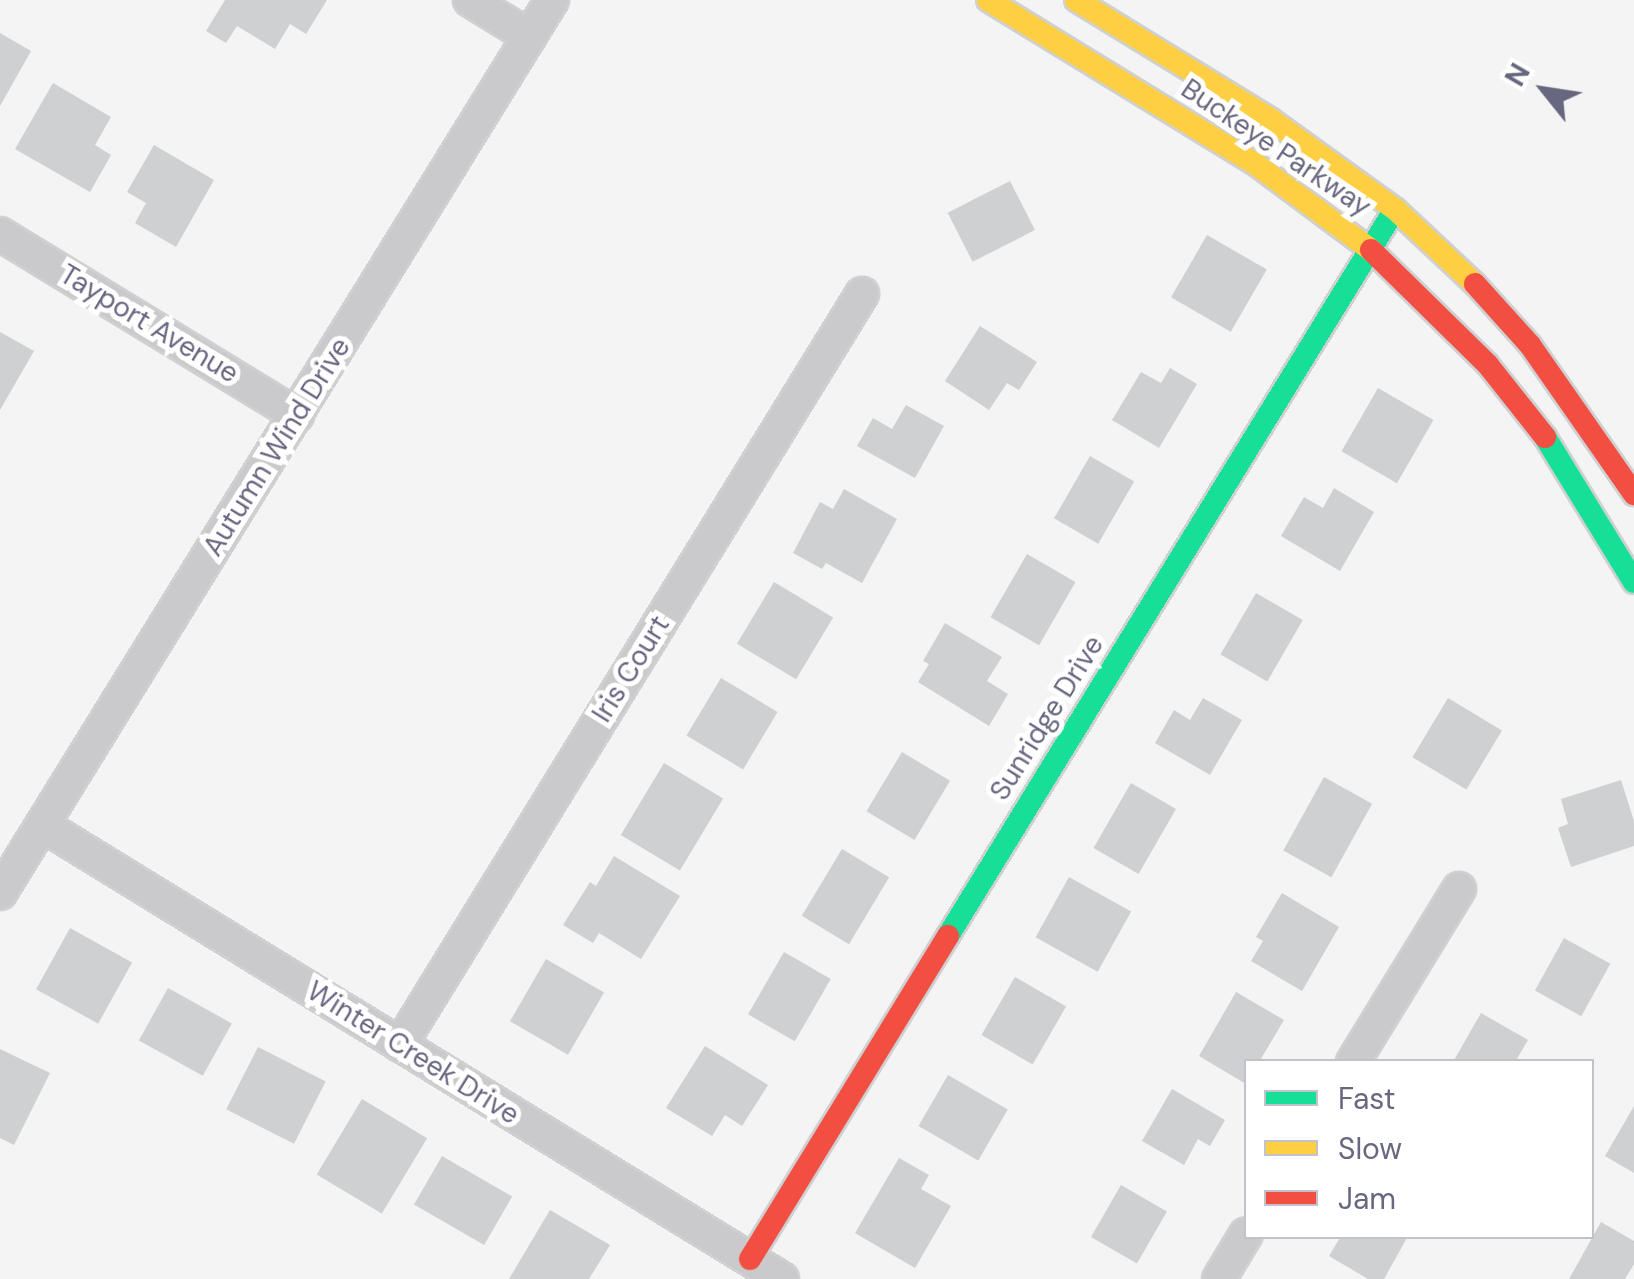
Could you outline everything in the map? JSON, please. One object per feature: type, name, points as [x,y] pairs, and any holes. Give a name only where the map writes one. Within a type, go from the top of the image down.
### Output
[{"type":"street","points":[[470,0],[530,37]]},
{"type":"street","name":"Autumn Wind Drive","points":[[0,893],[552,0]]},
{"type":"street","name":"Buckeye Parkway","points":[[988,0],[1254,163],[1370,249],[1488,366],[1546,439],[1634,582]]},
{"type":"street","name":"Buckeye Parkway","points":[[1076,0],[1270,119],[1395,208],[1467,275],[1530,345],[1634,494]]},
{"type":"street","name":"Sunridge Drive","points":[[750,1259],[1395,208]]},
{"type":"street","name":"Tayport Avenue","points":[[0,234],[297,415]]},
{"type":"street","name":"Iris Court","points":[[400,1045],[862,294]]},
{"type":"street","name":"Winter Creek Drive","points":[[44,826],[782,1279]]},
{"type":"street","points":[[1354,1059],[1458,889]]},
{"type":"street","points":[[1219,1279],[1244,1237]]},
{"type":"building","points":[[225,0],[327,0],[306,34],[290,24],[275,49],[237,26],[226,43],[206,31]]},
{"type":"building","points":[[0,33],[31,51],[0,106]]},
{"type":"building","points":[[53,83],[111,117],[95,145],[111,155],[90,192],[15,149]]},
{"type":"building","points":[[154,145],[214,180],[176,247],[135,223],[146,203],[127,192]]},
{"type":"building","points":[[1010,181],[1035,230],[973,262],[948,213]]},
{"type":"building","points":[[1207,235],[1267,270],[1231,332],[1171,297]]},
{"type":"building","points":[[980,326],[1037,362],[1019,390],[1007,383],[989,410],[945,381]]},
{"type":"building","points":[[0,332],[34,351],[0,410]]},
{"type":"building","points":[[1170,368],[1197,384],[1159,448],[1112,420],[1141,372],[1161,383]]},
{"type":"building","points":[[1378,388],[1433,420],[1397,483],[1342,451]]},
{"type":"building","points":[[906,405],[944,426],[915,478],[857,446],[873,418],[892,429]]},
{"type":"building","points":[[1090,456],[1134,482],[1098,544],[1054,518]]},
{"type":"building","points":[[1334,488],[1374,512],[1340,571],[1281,536],[1304,497],[1323,508]]},
{"type":"building","points":[[844,489],[897,519],[862,583],[826,563],[822,569],[793,553],[820,502],[833,509]]},
{"type":"building","points":[[1027,554],[1075,582],[1039,645],[990,617]]},
{"type":"building","points":[[774,582],[833,618],[796,679],[737,644]]},
{"type":"building","points":[[1256,593],[1303,620],[1267,681],[1220,654]]},
{"type":"building","points":[[945,623],[1002,657],[987,681],[1008,694],[989,726],[918,682],[929,664],[923,661]]},
{"type":"building","points":[[721,678],[778,712],[743,769],[686,735]]},
{"type":"building","points":[[1203,698],[1242,720],[1210,775],[1155,743],[1174,710],[1190,720]]},
{"type":"building","points":[[1448,698],[1502,730],[1466,790],[1412,757]]},
{"type":"building","points":[[902,752],[950,781],[914,840],[866,811]]},
{"type":"building","points":[[664,763],[723,799],[680,871],[621,835]]},
{"type":"building","points":[[1324,777],[1372,804],[1331,877],[1283,850]]},
{"type":"building","points":[[1621,780],[1634,821],[1634,846],[1571,867],[1558,828],[1568,824],[1561,799]]},
{"type":"building","points":[[1131,783],[1176,809],[1139,874],[1094,848]]},
{"type":"building","points":[[842,849],[889,877],[849,944],[802,916]]},
{"type":"building","points":[[614,856],[680,896],[641,959],[599,933],[593,943],[563,925],[590,882],[596,886]]},
{"type":"building","points":[[1069,877],[1131,911],[1098,972],[1036,937]]},
{"type":"building","points":[[1282,893],[1339,927],[1302,991],[1251,961],[1263,941],[1256,937]]},
{"type":"building","points":[[70,928],[132,962],[98,1024],[36,989]]},
{"type":"building","points":[[1564,938],[1610,964],[1581,1016],[1535,990]]},
{"type":"building","points":[[784,952],[831,979],[795,1041],[748,1014]]},
{"type":"building","points":[[546,959],[604,992],[568,1055],[510,1021]]},
{"type":"building","points":[[1015,977],[1066,1006],[1033,1065],[982,1035]]},
{"type":"building","points":[[168,988],[232,1023],[203,1076],[139,1040]]},
{"type":"building","points":[[1236,992],[1284,1020],[1261,1059],[1244,1059],[1244,1083],[1199,1056]]},
{"type":"building","points":[[1481,1013],[1528,1040],[1517,1059],[1455,1059]]},
{"type":"building","points":[[705,1046],[768,1085],[742,1126],[725,1115],[712,1136],[666,1108]]},
{"type":"building","points":[[258,1047],[326,1082],[294,1144],[226,1109]]},
{"type":"building","points":[[0,1049],[50,1073],[14,1145],[0,1138]]},
{"type":"building","points":[[948,1075],[1008,1110],[978,1161],[918,1126]]},
{"type":"building","points":[[1172,1089],[1225,1120],[1210,1146],[1198,1139],[1184,1165],[1142,1141]]},
{"type":"building","points":[[362,1099],[427,1138],[382,1214],[317,1174]]},
{"type":"building","points":[[1634,1106],[1634,1173],[1605,1156]]},
{"type":"building","points":[[442,1156],[512,1196],[484,1245],[414,1204]]},
{"type":"building","points":[[899,1158],[929,1175],[921,1189],[951,1206],[915,1268],[855,1233]]},
{"type":"building","points":[[1121,1185],[1167,1212],[1137,1263],[1091,1237]]},
{"type":"building","points":[[550,1210],[610,1245],[589,1279],[509,1279]]},
{"type":"building","points":[[1601,1222],[1634,1241],[1634,1264],[1625,1279],[1569,1279]]},
{"type":"building","points":[[1339,1239],[1406,1239],[1384,1279],[1368,1279],[1329,1256]]},
{"type":"traffic: fast","points":[[948,936],[1395,209]]},
{"type":"traffic: fast","points":[[1545,437],[1634,582]]},
{"type":"traffic: slow","points":[[988,0],[1254,163],[1371,250]]},
{"type":"traffic: slow","points":[[1076,0],[1270,119],[1395,209],[1475,284]]},
{"type":"traffic: jam","points":[[1371,250],[1488,365],[1545,437]]},
{"type":"traffic: jam","points":[[1475,284],[1530,345],[1634,494]]},
{"type":"traffic: jam","points":[[750,1259],[948,936]]}]
